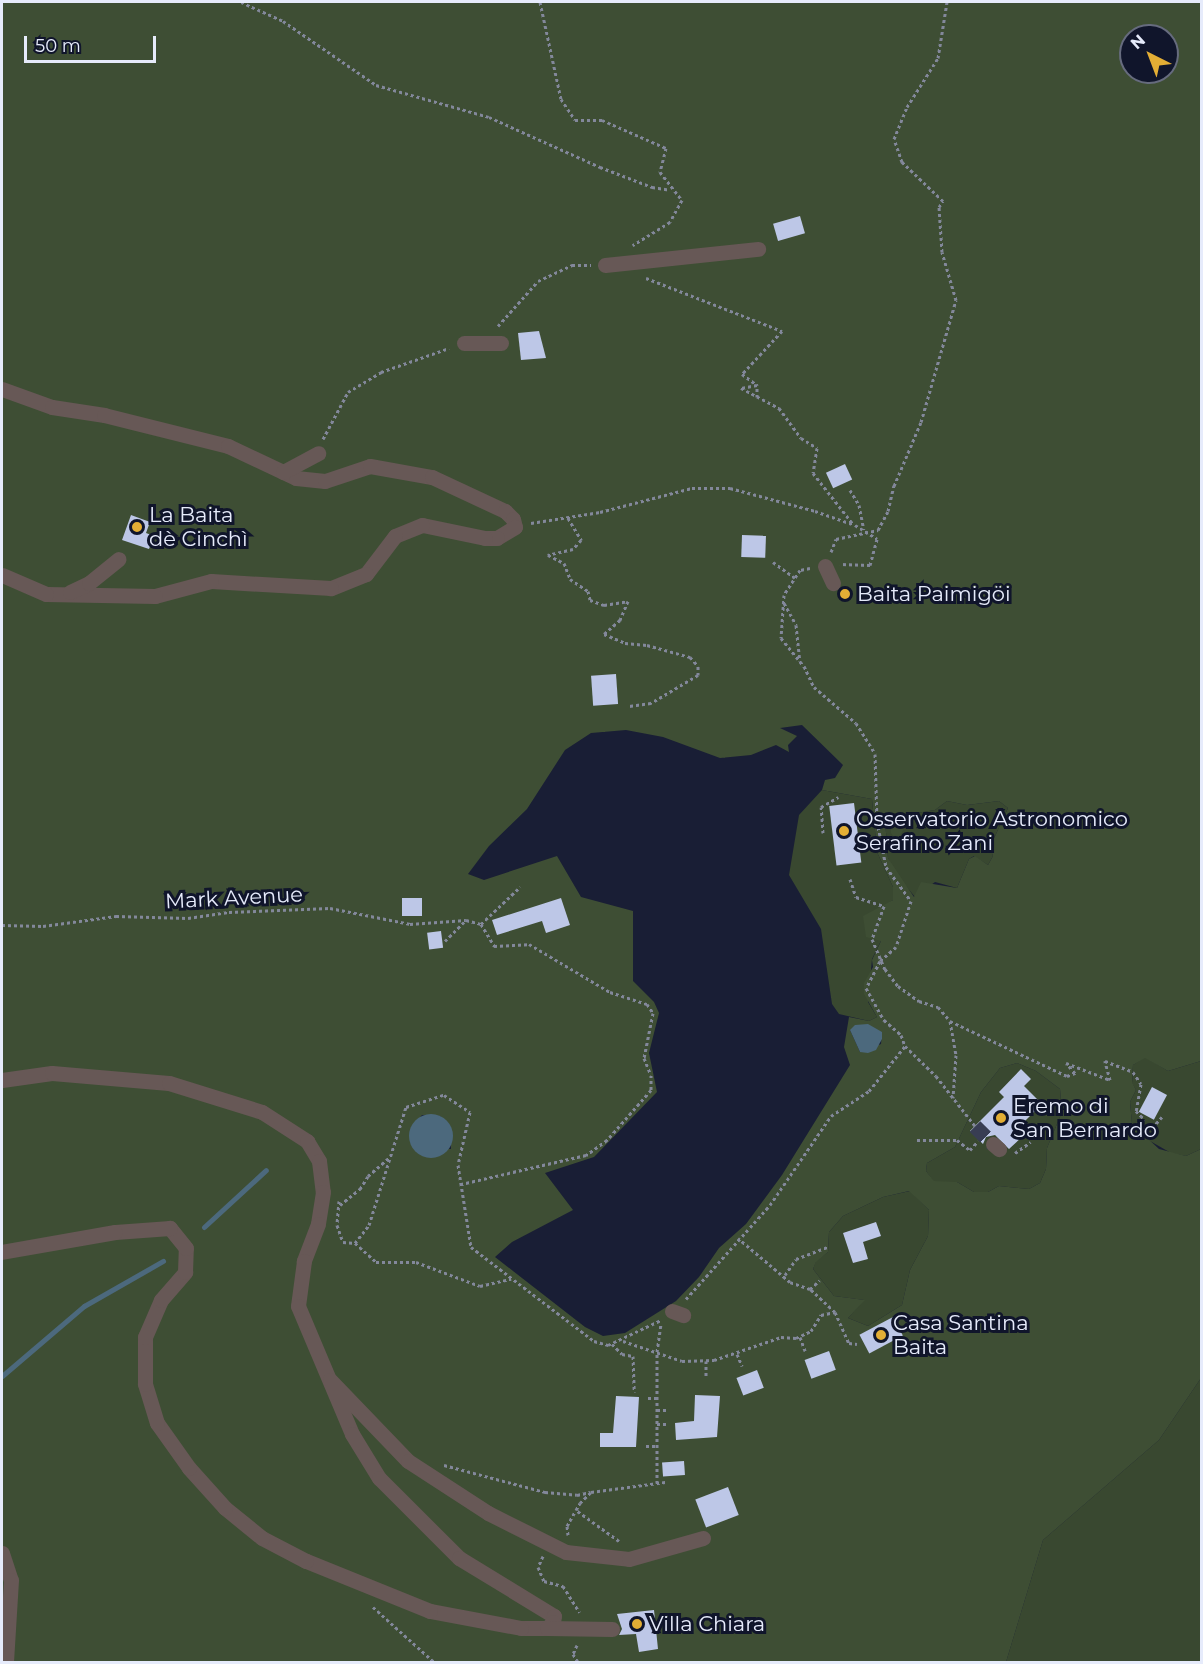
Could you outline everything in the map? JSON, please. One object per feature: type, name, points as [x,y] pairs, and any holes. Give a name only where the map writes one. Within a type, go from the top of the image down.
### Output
[{"type":"street","points":[[605,265],[758,249]]},
{"type":"street","points":[[464,344],[501,343]]},
{"type":"street","points":[[2,389],[52,407],[104,415],[228,446],[296,478],[325,481],[370,466],[432,477],[505,512],[513,519],[515,527],[497,538],[485,538],[422,525],[395,536],[366,574],[331,588],[211,581],[155,596],[46,594],[2,575]]},
{"type":"street","points":[[283,472],[318,453]]},
{"type":"street","points":[[68,594],[89,584],[119,559]]},
{"type":"street","points":[[829,565],[833,583]]},
{"type":"street","points":[[2,1080],[52,1073],[169,1083],[262,1113],[307,1141],[319,1161],[323,1192],[318,1224],[304,1261],[298,1306],[325,1376],[352,1434],[379,1478],[459,1558],[554,1616],[547,1628]]},
{"type":"street","points":[[2,1252],[115,1232],[170,1228],[186,1248],[185,1272],[161,1300],[145,1337],[145,1384],[157,1423],[189,1468],[225,1508],[262,1538],[306,1561],[430,1611],[521,1628],[575,1631],[612,1629]]},
{"type":"street","points":[[325,1376],[353,1401],[408,1461],[497,1518],[566,1552],[629,1559],[703,1538]]},
{"type":"street","points":[[2,1553],[11,1580],[6,1662]]},
{"type":"path","points":[[241,2],[283,21],[375,85],[489,117],[600,168],[670,190]]},
{"type":"path","points":[[540,2],[561,99],[575,120],[602,120],[666,148],[660,172],[670,190],[682,200],[670,222],[633,245],[622,246]]},
{"type":"path","points":[[829,565],[836,540],[871,534],[888,512],[894,486],[921,422],[956,300],[942,252],[939,207],[942,201],[902,162],[894,139],[907,107],[938,58],[947,2]]},
{"type":"path","points":[[637,273],[782,332],[742,374],[757,385]]},
{"type":"path","points":[[757,385],[741,388],[779,408],[801,438],[817,448],[813,473],[855,525]]},
{"type":"path","points":[[757,385],[757,397]]},
{"type":"path","points":[[515,527],[692,489],[730,488],[855,525],[877,539],[870,565],[829,565],[800,570],[784,603],[781,638],[814,687],[856,723],[875,754],[878,821],[886,867],[911,901],[896,947],[880,961],[866,988],[884,1020],[901,1035],[905,1046],[953,1098],[975,1126]]},
{"type":"path","points":[[850,490],[859,505],[864,531]]},
{"type":"path","points":[[567,517],[580,540],[573,549],[548,555],[564,564],[570,579],[588,591],[590,600],[604,605],[628,601],[620,620],[604,634],[690,657],[698,666],[699,675],[651,703],[629,706]]},
{"type":"path","points":[[773,562],[795,578]]},
{"type":"path","points":[[784,603],[796,625],[800,663]]},
{"type":"path","points":[[824,833],[821,807],[838,797]]},
{"type":"path","points":[[850,879],[856,897],[884,906],[872,939],[880,961],[898,986],[919,1001],[938,1007],[950,1021],[1067,1076],[1075,1073],[1066,1063],[1110,1080],[1105,1061],[1134,1072],[1141,1084],[1136,1111],[1144,1119],[1136,1125],[1152,1128],[1162,1117]]},
{"type":"path","points":[[461,1184],[586,1155],[607,1140],[651,1090],[651,1075],[644,1058],[653,1013],[647,1004],[610,992],[529,944],[494,946],[481,924],[520,887]]},
{"type":"path","name":"Mark Avenue","points":[[2,925],[43,926],[116,916],[188,918],[230,912],[330,908],[410,924],[466,920],[481,924]]},
{"type":"path","points":[[445,941],[466,920]]},
{"type":"path","points":[[950,1021],[956,1055],[953,1098]]},
{"type":"path","points":[[356,1243],[369,1226],[406,1107],[444,1095],[470,1112],[458,1165],[471,1247],[582,1334],[594,1341],[612,1344],[623,1341],[672,1315],[738,1238],[770,1205],[831,1116],[869,1091],[905,1046]]},
{"type":"path","points":[[917,1140],[957,1140],[970,1150],[990,1144]]},
{"type":"path","points":[[340,1205],[390,1157]]},
{"type":"path","points":[[339,1195],[337,1225],[343,1242],[356,1243],[376,1262],[416,1262],[480,1286],[511,1279]]},
{"type":"path","points":[[738,1238],[790,1282],[810,1289],[835,1312],[849,1343],[857,1344]]},
{"type":"path","points":[[784,1275],[796,1258],[828,1247]]},
{"type":"path","points":[[810,1289],[820,1280]]},
{"type":"path","points":[[623,1341],[682,1361],[714,1360],[781,1337],[800,1336],[810,1331],[821,1315],[835,1312]]},
{"type":"path","points":[[657,1483],[657,1352],[672,1315]]},
{"type":"path","points":[[800,1336],[806,1351]]},
{"type":"path","points":[[612,1344],[622,1354],[633,1356],[634,1392]]},
{"type":"path","points":[[737,1354],[742,1366]]},
{"type":"path","points":[[706,1361],[706,1376]]},
{"type":"path","points":[[648,1398],[657,1398]]},
{"type":"path","points":[[657,1410],[668,1410]]},
{"type":"path","points":[[657,1424],[669,1424]]},
{"type":"path","points":[[646,1446],[657,1446]]},
{"type":"path","points":[[463,1467],[545,1492],[577,1495],[665,1482]]},
{"type":"path","points":[[578,1662],[573,1654],[578,1647],[574,1600],[562,1586],[544,1581],[538,1568],[544,1553],[566,1552],[567,1526],[576,1510],[591,1492]]},
{"type":"path","points":[[576,1510],[620,1542],[600,1557]]},
{"type":"path","points":[[391,1623],[434,1662]]},
{"type":"green space","points":[[2,2],[1201,2],[1201,1061],[1168,1071],[1145,1058],[1133,1065],[1132,1082],[1136,1090],[1130,1102],[1132,1124],[1159,1149],[1186,1156],[1201,1149],[1201,1378],[1159,1440],[1043,1540],[1006,1662],[2,1662]],"holes":[[[802,725],[843,765],[835,778],[825,780],[822,790],[872,799],[877,852],[893,887],[893,900],[863,916],[866,937],[881,941],[872,960],[873,967],[864,983],[864,994],[877,1017],[869,1021],[849,1017],[844,1047],[850,1065],[782,1175],[746,1224],[719,1248],[699,1277],[676,1301],[625,1333],[603,1336],[585,1327],[495,1257],[512,1242],[573,1210],[545,1173],[594,1157],[657,1092],[649,1053],[659,1013],[654,1002],[633,981],[633,911],[581,897],[557,856],[484,880],[468,874],[489,846],[527,809],[565,750],[591,733],[626,730],[663,737],[720,758],[751,755],[776,745],[789,752],[788,745],[797,736],[780,728]],[[947,801],[967,805],[999,801],[1008,808],[990,847],[993,856],[988,865],[975,856],[969,859],[957,888],[921,882],[914,897],[888,858],[885,820],[891,814],[891,833],[897,842],[911,814],[935,810]],[[850,1030],[882,1032],[881,1044],[860,1052]],[[1017,1063],[1036,1071],[1060,1089],[1062,1112],[1047,1148],[1046,1169],[1040,1183],[1029,1189],[999,1186],[988,1192],[974,1192],[957,1182],[934,1181],[926,1171],[927,1163],[955,1147],[981,1092],[1000,1068]],[[422,1115],[440,1116],[450,1128],[451,1149],[411,1145],[410,1131]],[[909,1191],[929,1210],[928,1236],[910,1270],[902,1305],[868,1326],[848,1318],[865,1300],[834,1296],[813,1269],[816,1262],[828,1252],[829,1232],[843,1216],[883,1197]]]},
{"type":"green space","points":[[822,790],[872,799],[877,852],[893,887],[893,900],[879,910],[881,941],[872,959],[868,1002],[877,1017],[869,1021],[839,1014],[832,1004],[821,929],[789,875],[799,815]]},
{"type":"green space","points":[[947,801],[967,805],[999,801],[1008,808],[990,847],[993,856],[988,865],[974,856],[969,859],[957,888],[935,882],[915,897],[896,874],[888,858],[885,820],[891,813],[891,833],[904,826],[911,814],[935,810]]},
{"type":"green space","points":[[1145,1057],[1168,1071],[1201,1061],[1201,1149],[1186,1156],[1171,1153],[1143,1137],[1132,1124],[1130,1102],[1136,1090],[1132,1083],[1133,1065]]},
{"type":"green space","points":[[1017,1063],[1036,1071],[1060,1089],[1062,1112],[1047,1148],[1046,1169],[1040,1183],[1029,1189],[999,1186],[988,1192],[974,1192],[957,1182],[934,1182],[926,1171],[927,1163],[955,1147],[981,1092],[1000,1068]]},
{"type":"green space","points":[[910,1191],[929,1210],[928,1236],[910,1270],[902,1305],[868,1326],[848,1318],[864,1300],[834,1296],[813,1269],[816,1261],[828,1252],[829,1232],[843,1216],[883,1197]]},
{"type":"green space","points":[[1201,1378],[1201,1662],[1006,1662],[1043,1540],[1159,1440]]},
{"type":"water","points":[[868,1024],[882,1032],[882,1039],[876,1050],[868,1053],[860,1052],[850,1030],[855,1025]]},
{"type":"water","points":[[431,1114],[446,1121],[453,1136],[446,1151],[431,1158],[416,1151],[409,1136],[416,1121]]},
{"type":"building","points":[[800,216],[805,233],[778,241],[773,224]]},
{"type":"building","points":[[539,331],[546,358],[521,360],[518,333]]},
{"type":"building","points":[[845,464],[852,479],[833,488],[826,473]]},
{"type":"building","name":"La Baita dè Cinchì","points":[[131,515],[150,522],[146,533],[154,536],[149,549],[122,540]]},
{"type":"building","points":[[742,535],[766,536],[765,558],[741,557]]},
{"type":"building","points":[[616,674],[618,704],[593,706],[591,676]]},
{"type":"building","name":"Osservatorio Astronomico Serafino Zani","points":[[854,803],[861,863],[836,866],[829,806]]},
{"type":"building","points":[[402,898],[422,898],[422,916],[402,916]]},
{"type":"building","points":[[561,898],[570,925],[546,933],[542,921],[497,935],[492,920]]},
{"type":"building","points":[[441,931],[443,948],[429,950],[427,933]]},
{"type":"building","points":[[1021,1069],[1031,1079],[1024,1086],[1042,1104],[1016,1130],[1023,1136],[1009,1149],[995,1135],[986,1137],[983,1144],[970,1131],[1004,1097],[999,1092]]},
{"type":"building","points":[[1152,1087],[1167,1095],[1154,1120],[1139,1112]]},
{"type":"building","points":[[876,1222],[881,1236],[863,1242],[868,1259],[853,1263],[843,1233]]},
{"type":"building","name":"Casa Santina Baita","points":[[893,1317],[903,1336],[869,1353],[859,1335]]},
{"type":"building","points":[[829,1351],[836,1370],[811,1379],[805,1360]]},
{"type":"building","points":[[757,1370],[764,1388],[743,1396],[736,1378]]},
{"type":"building","points":[[695,1395],[720,1396],[717,1437],[676,1440],[675,1423],[694,1421]]},
{"type":"building","points":[[616,1396],[639,1397],[636,1447],[600,1447],[600,1433],[613,1433]]},
{"type":"building","points":[[684,1461],[685,1475],[663,1477],[662,1463]]},
{"type":"building","points":[[728,1487],[739,1515],[706,1528],[695,1500]]},
{"type":"building","name":"Villa Chiara","points":[[654,1610],[658,1649],[639,1652],[636,1634],[619,1635],[622,1629],[617,1614]]},
{"type":"waterway","points":[[204,1227],[266,1170]]},
{"type":"waterway","points":[[2,1376],[84,1306],[163,1261]]},
{"type":"tunnel","points":[[975,1126],[993,1144]]},
{"type":"place","name":"La Baita dè Cinchì","points":[[137,527]]},
{"type":"place","name":"Baita Paimigöi","points":[[845,594]]},
{"type":"place","name":"Osservatorio Astronomico Serafino Zani","points":[[844,831]]},
{"type":"place","name":"Eremo di San Bernardo","points":[[1001,1118]]},
{"type":"place","name":"Casa Santina Baita","points":[[881,1335]]},
{"type":"place","name":"Villa Chiara","points":[[637,1624]]}]
